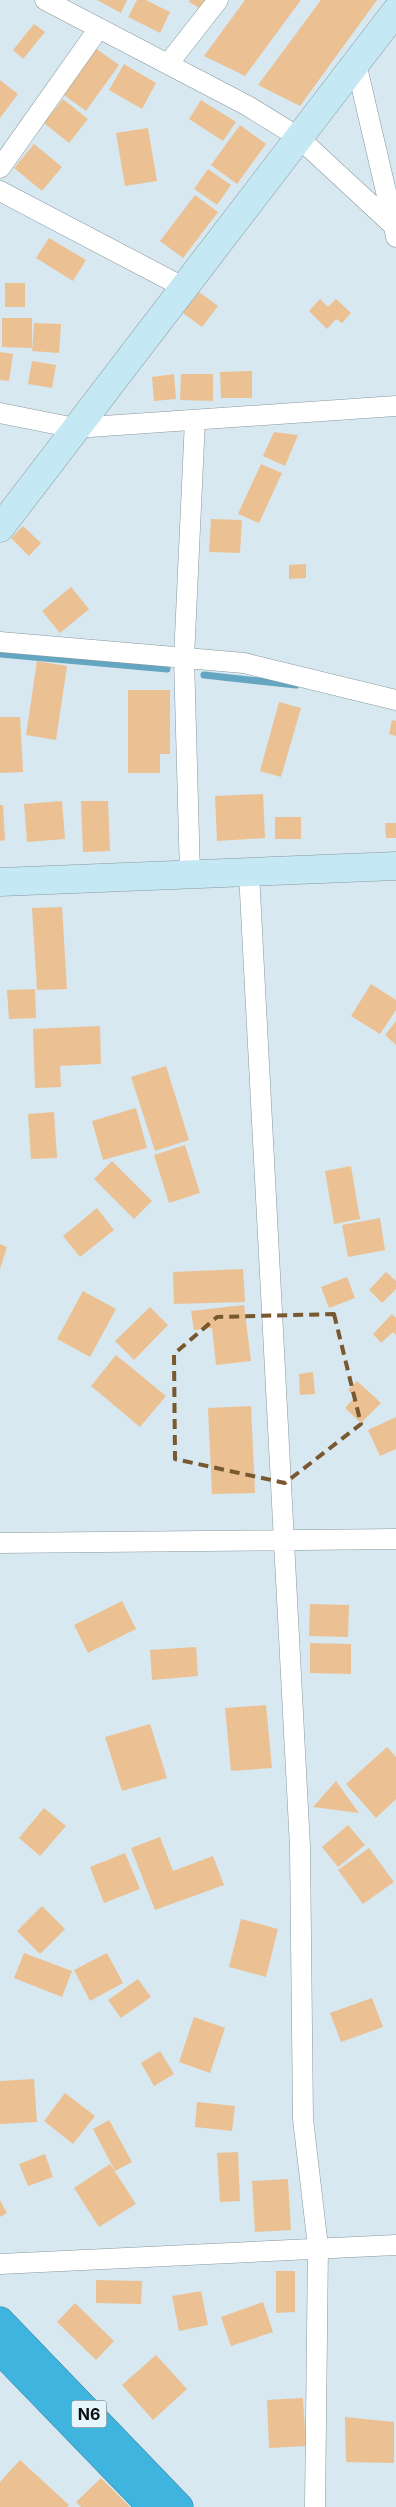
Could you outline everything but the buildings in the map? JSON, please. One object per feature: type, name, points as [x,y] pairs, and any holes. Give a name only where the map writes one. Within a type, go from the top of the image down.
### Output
[{"type":"highway","name":"N6","points":[[0,2321],[179,2507]]},
{"type":"highway","name":"N6","points":[[0,2350],[152,2507]]},
{"type":"street","points":[[45,0],[248,106],[298,137],[395,232]]},
{"type":"street","points":[[168,64],[218,0]]},
{"type":"street","points":[[0,528],[396,11]]},
{"type":"street","points":[[0,168],[99,28]]},
{"type":"street","points":[[356,62],[395,232]]},
{"type":"street","points":[[0,191],[183,287]]},
{"type":"street","points":[[0,413],[76,428],[396,406]]},
{"type":"street","points":[[190,875],[184,658],[195,420]]},
{"type":"street","points":[[0,642],[244,663],[396,700]]},
{"type":"street","points":[[0,882],[396,866]]},
{"type":"street","points":[[249,872],[300,1847],[303,2119],[318,2248],[315,2507]]},
{"type":"street","points":[[0,1543],[396,1539]]},
{"type":"street","points":[[0,2264],[396,2245]]},
{"type":"highlighted area","points":[[334,1314],[361,1424],[285,1483],[175,1459],[174,1354],[217,1317]]},
{"type":"waterway","points":[[0,654],[167,669]]},
{"type":"waterway","points":[[204,675],[296,685]]}]
